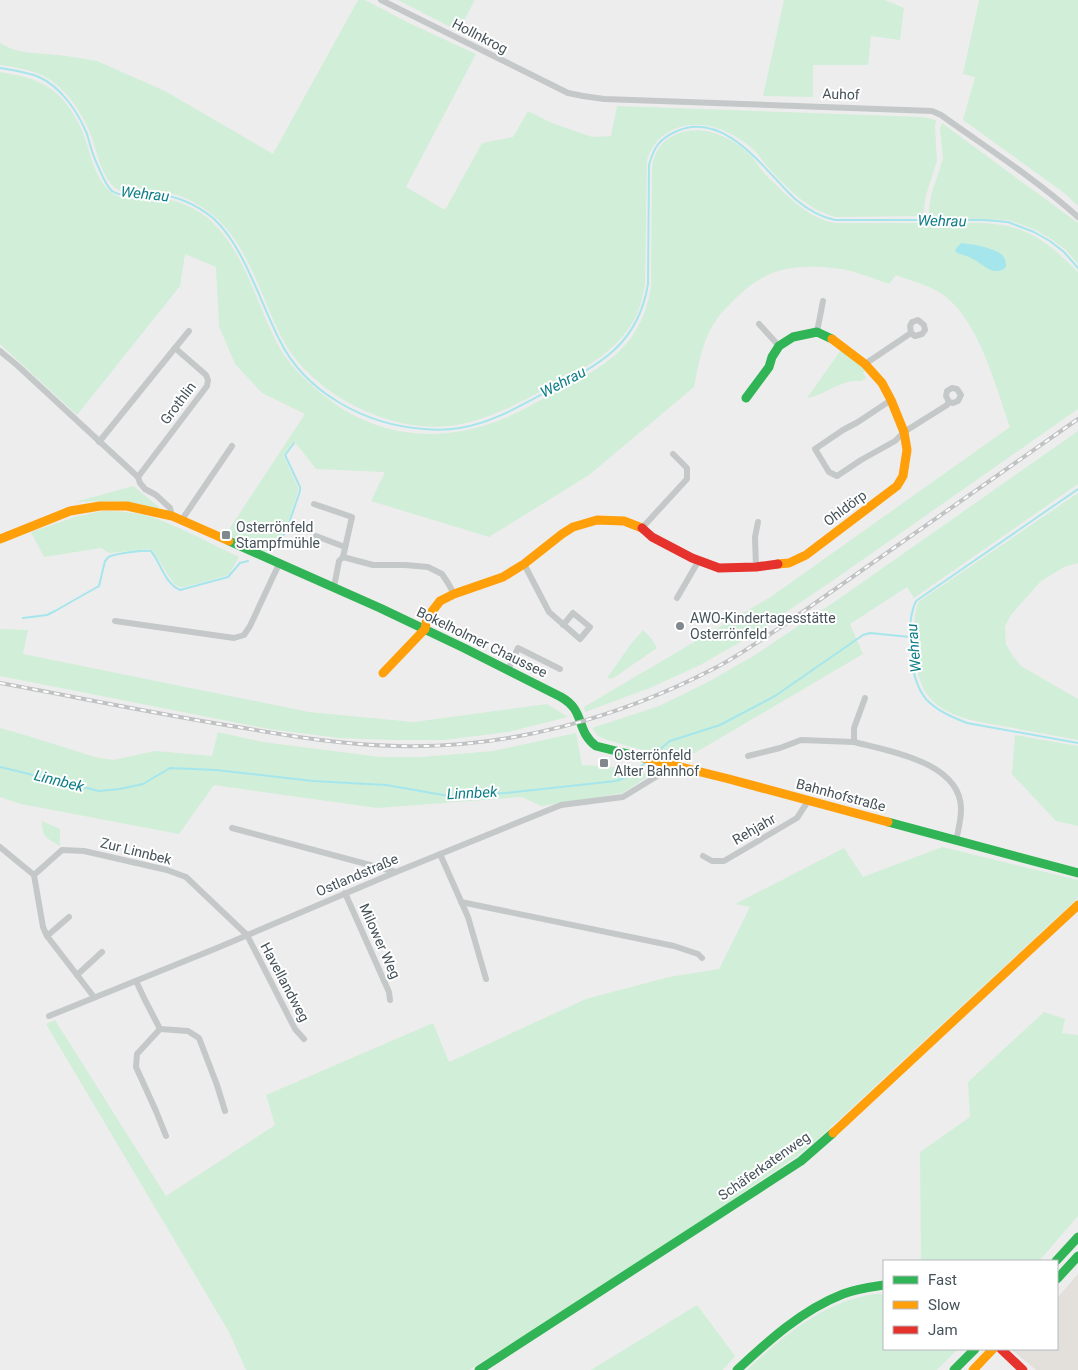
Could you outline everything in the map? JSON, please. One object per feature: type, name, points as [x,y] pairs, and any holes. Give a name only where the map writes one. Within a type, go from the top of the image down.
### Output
[{"type":"main road","points":[[746,398],[769,367],[772,357],[780,346],[793,337],[817,332]]},
{"type":"main road","name":"Ohldörp","points":[[383,673],[425,629],[427,618],[440,601],[454,594],[503,577],[524,564],[573,527],[597,520],[624,521],[642,528],[652,537],[719,568],[756,567],[789,563],[806,555],[897,486],[903,476],[907,450],[904,432],[891,400],[882,384],[865,364],[830,338],[817,332]]},
{"type":"main road","name":"Bokelholmer Chaussee","points":[[0,538],[70,511],[100,506],[127,506],[172,516],[425,629],[569,702],[575,709],[584,734],[596,746]]},
{"type":"main road","name":"Bahnhofstraße","points":[[596,746],[729,778],[808,802],[1078,873]]},
{"type":"main road","name":"Schäferkatenweg","points":[[480,1370],[801,1160],[819,1146],[1078,905]]},
{"type":"main road","points":[[1057,1260],[1078,1237]]},
{"type":"main road","points":[[1058,1278],[1078,1256]]},
{"type":"main road","points":[[737,1370],[770,1341],[818,1306],[839,1296],[873,1286],[883,1285]]},
{"type":"main road","points":[[954,1370],[974,1350]]},
{"type":"main road","points":[[973,1370],[994,1350]]},
{"type":"main road","points":[[996,1350],[1023,1370]]},
{"type":"street","name":"Hollnkrog","points":[[380,0],[568,93]]},
{"type":"street","name":"Auhof","points":[[568,93],[604,99],[932,111],[941,115],[1009,163],[1078,217]]},
{"type":"street","points":[[817,332],[823,301]]},
{"type":"street","points":[[759,324],[780,346]]},
{"type":"street","points":[[99,442],[189,331]]},
{"type":"street","points":[[865,364],[911,333]]},
{"type":"street","name":"Grothlin","points":[[138,477],[207,386],[208,380],[206,375],[175,348]]},
{"type":"street","points":[[0,351],[138,477],[145,489],[170,508],[172,516]]},
{"type":"street","points":[[891,400],[815,449],[829,472],[837,476],[895,441],[904,432],[949,402]]},
{"type":"street","points":[[184,522],[232,446]]},
{"type":"street","points":[[642,528],[686,479],[687,468],[673,454]]},
{"type":"street","points":[[314,504],[352,517],[343,557],[339,561],[334,588]]},
{"type":"street","points":[[756,567],[755,537],[758,522]]},
{"type":"street","points":[[316,536],[345,547]]},
{"type":"street","points":[[343,557],[373,565],[428,567],[442,574],[454,594]]},
{"type":"street","points":[[678,598],[699,560]]},
{"type":"street","points":[[115,621],[234,638],[244,635],[279,564]]},
{"type":"street","points":[[524,564],[549,612],[563,625]]},
{"type":"street","points":[[508,670],[518,648],[560,669]]},
{"type":"street","points":[[854,742],[854,728],[864,698]]},
{"type":"street","points":[[748,756],[780,748],[801,740],[854,742],[912,758],[938,770],[954,787],[962,810],[956,841]]},
{"type":"street","name":"Ostlandstraße","points":[[49,1016],[396,872],[561,806],[623,797],[675,765]]},
{"type":"street","name":"Rehjahr","points":[[703,856],[712,861],[724,861],[797,818],[808,802]]},
{"type":"street","points":[[232,828],[396,872]]},
{"type":"street","points":[[0,847],[34,875],[43,927],[47,936],[94,997]]},
{"type":"street","name":"Zur Linnbek","points":[[34,875],[62,850],[84,851],[167,870],[186,877],[247,935]]},
{"type":"street","points":[[440,854],[468,917],[486,979]]},
{"type":"street","name":"Milower Weg","points":[[346,893],[390,992],[390,1000]]},
{"type":"street","points":[[461,902],[674,946],[700,956]]},
{"type":"street","points":[[47,936],[69,917]]},
{"type":"street","name":"Havellandweg","points":[[247,935],[295,1029],[304,1039]]},
{"type":"street","points":[[77,975],[102,952]]},
{"type":"street","points":[[136,980],[160,1029]]},
{"type":"street","points":[[160,1029],[188,1031],[199,1038],[225,1111]]},
{"type":"street","points":[[160,1029],[137,1054],[136,1067],[166,1136]]},
{"type":"shaded area","points":[[1078,1274],[1078,1370],[1036,1370],[1012,1350],[1058,1350],[1058,1297]]},
{"type":"green space","points":[[358,0],[365,0],[476,54],[406,187],[445,210],[482,143],[513,137],[528,111],[552,123],[592,137],[611,136],[617,106],[923,117],[936,120],[937,161],[926,195],[923,216],[836,217],[825,214],[806,203],[789,189],[757,153],[740,139],[709,126],[688,125],[677,128],[666,133],[658,140],[647,160],[645,284],[637,314],[621,339],[586,367],[526,399],[483,418],[461,424],[436,427],[383,418],[358,407],[334,393],[312,377],[294,357],[281,336],[246,258],[227,229],[215,217],[197,204],[177,195],[157,192],[120,191],[112,185],[104,173],[86,124],[63,90],[39,74],[25,69],[0,65],[0,43],[24,52],[97,61],[165,91],[273,154]]},
{"type":"green space","points":[[398,0],[475,0],[458,31]]},
{"type":"green space","points":[[784,0],[885,0],[904,8],[900,40],[871,36],[868,65],[813,65],[813,97],[763,96]]},
{"type":"green space","points":[[979,0],[1078,0],[1078,206],[1063,192],[963,120],[975,77],[963,74]]},
{"type":"green space","points":[[0,72],[26,77],[39,82],[51,89],[63,100],[81,129],[102,182],[111,192],[128,198],[166,199],[187,205],[206,216],[233,248],[277,343],[291,364],[315,388],[340,407],[359,418],[380,426],[423,434],[467,430],[489,424],[520,411],[569,385],[616,354],[638,326],[646,308],[651,286],[652,165],[657,150],[667,140],[677,134],[697,130],[718,134],[737,144],[753,158],[763,171],[796,204],[825,220],[835,223],[998,224],[1018,229],[1045,243],[1078,272],[1078,409],[746,639],[700,665],[650,688],[585,712],[584,707],[772,596],[1010,427],[984,353],[975,334],[953,303],[934,289],[896,275],[889,284],[842,269],[808,267],[784,269],[763,277],[743,291],[715,322],[703,347],[694,387],[589,475],[489,537],[371,501],[385,472],[316,469],[294,441],[283,455],[298,487],[298,491],[285,532],[265,552],[226,534],[305,414],[262,393],[235,364],[219,326],[216,267],[185,254],[180,286],[77,415],[0,344]]},
{"type":"green space","points":[[942,123],[1078,223],[1078,264],[1066,250],[1051,239],[1036,230],[1008,220],[928,218],[931,195],[943,158],[940,129]]},
{"type":"green space","points":[[841,350],[866,369],[863,373],[866,378],[861,381],[847,382],[807,398]]},
{"type":"green space","points":[[1078,431],[1078,484],[914,598],[907,587],[850,624],[863,654],[681,761],[607,740],[598,736],[592,728],[659,706],[708,682],[755,655],[840,598]]},
{"type":"green space","points":[[133,486],[159,507],[158,509],[136,503],[113,501],[75,502]]},
{"type":"green space","points":[[1078,493],[1078,563],[1064,567],[1040,582],[1010,616],[1005,627],[1006,644],[1021,666],[1078,699],[1078,740],[981,722],[947,711],[926,693],[917,670],[914,633],[918,602]]},
{"type":"green space","points":[[102,511],[148,516],[183,530],[239,557],[229,574],[180,587],[174,584],[153,551],[149,549],[109,553],[101,548],[44,557],[31,532],[75,517]]},
{"type":"green space","points":[[0,629],[28,630],[23,654],[309,712],[414,722],[547,704],[568,717],[508,732],[444,740],[339,738],[269,729],[0,676]]},
{"type":"green space","points":[[643,630],[657,648],[612,679],[607,678],[631,644]]},
{"type":"green space","points":[[0,728],[95,757],[113,760],[155,751],[212,756],[218,732],[263,742],[380,757],[421,757],[493,751],[576,733],[582,765],[607,766],[650,775],[623,793],[541,806],[522,797],[377,808],[214,785],[179,834],[21,804],[0,797]]},
{"type":"green space","points":[[1015,735],[1078,746],[1078,826],[1056,821],[1012,774]]},
{"type":"green space","points":[[42,821],[60,829],[60,846],[46,837]]},
{"type":"green space","points":[[942,847],[1078,880],[1078,898],[815,1142],[796,1157],[587,1297],[469,1370],[246,1370],[229,1332],[46,1024],[55,1020],[166,1196],[275,1125],[266,1095],[433,1023],[449,1062],[586,999],[669,977],[719,969],[750,907],[735,904],[844,848],[863,877]]},
{"type":"green space","points":[[1044,1012],[1065,1019],[1062,1033],[1078,1035],[1078,1216],[1040,1260],[921,1260],[920,1152],[970,1117],[968,1082]]},
{"type":"green space","points":[[883,1294],[883,1350],[957,1350],[937,1370],[747,1370],[805,1322],[839,1304],[856,1298]]},
{"type":"green space","points":[[697,1305],[735,1356],[723,1370],[591,1370]]},
{"type":"water","points":[[961,243],[978,245],[1000,253],[1004,257],[1006,267],[1002,270],[993,271],[971,258],[957,253],[955,250]]},
{"type":"waterway","name":"Wehrau","points":[[0,68],[25,72],[39,77],[55,87],[68,101],[87,134],[95,160],[105,182],[112,191],[122,195],[156,194],[172,197],[193,205],[213,218],[234,244],[279,339],[290,358],[304,375],[321,390],[359,413],[402,426],[446,429],[472,426],[484,422],[518,407],[585,371],[614,350],[636,323],[648,284],[649,165],[658,144],[677,131],[695,127],[712,129],[728,136],[757,160],[795,199],[824,217],[835,220],[984,220],[1008,222],[1034,232],[1050,241],[1064,252],[1078,268]]},
{"type":"waterway","points":[[269,552],[286,532],[300,491],[300,487],[285,455],[294,443]]},
{"type":"waterway","name":"Wehrau","points":[[1078,489],[916,601],[910,637],[912,665],[920,690],[926,699],[940,710],[967,723],[1078,743]]},
{"type":"waterway","points":[[23,618],[47,615],[99,586],[105,561],[115,555],[137,551],[151,551],[167,578],[180,590],[228,577],[240,563],[248,561]]},
{"type":"waterway","name":"Linnbek","points":[[652,756],[670,741],[720,725],[775,696],[863,635],[870,633],[910,637]]},
{"type":"waterway","name":"Linnbek","points":[[0,767],[99,791],[143,784],[170,768],[216,770],[313,781],[386,785],[449,796],[506,793],[616,781],[632,775],[647,761]]},
{"type":"railway","points":[[0,683],[213,723],[359,744],[439,746],[521,736],[561,727],[640,702],[678,686],[732,658],[781,627],[1078,419]]},
{"type":"traffic: fast","points":[[746,398],[769,367],[772,357],[779,346],[793,337],[817,332],[832,339]]},
{"type":"traffic: fast","points":[[229,541],[380,608],[561,697],[574,708],[585,734],[596,746],[644,758]]},
{"type":"traffic: fast","points":[[888,822],[1078,873]]},
{"type":"traffic: fast","points":[[479,1370],[801,1161],[833,1133]]},
{"type":"traffic: fast","points":[[1057,1260],[1078,1237]]},
{"type":"traffic: fast","points":[[1058,1278],[1078,1256]]},
{"type":"traffic: fast","points":[[737,1370],[773,1337],[800,1317],[848,1292],[883,1285]]},
{"type":"traffic: fast","points":[[954,1370],[974,1350]]},
{"type":"traffic: slow","points":[[778,564],[789,563],[806,555],[897,486],[903,476],[907,450],[904,432],[891,400],[882,383],[865,364],[832,339]]},
{"type":"traffic: slow","points":[[0,539],[70,511],[100,506],[127,506],[172,516],[229,541]]},
{"type":"traffic: slow","points":[[383,673],[425,629],[427,618],[440,601],[454,594],[503,577],[524,564],[573,527],[597,520],[624,521],[642,528]]},
{"type":"traffic: slow","points":[[644,758],[888,822]]},
{"type":"traffic: slow","points":[[833,1133],[1078,905]]},
{"type":"traffic: slow","points":[[973,1370],[992,1350]]},
{"type":"traffic: jam","points":[[642,528],[652,537],[692,558],[719,568],[756,567],[778,564]]},
{"type":"traffic: jam","points":[[1002,1350],[1023,1370]]},
{"type":"place","name":"Osterrönfeld Stampfmühle","points":[[226,535]]},
{"type":"place","name":"AWO-Kindertagesstätte Osterrönfeld","points":[[680,626]]},
{"type":"place","name":"Osterrönfeld Alter Bahnhof","points":[[604,763]]}]
